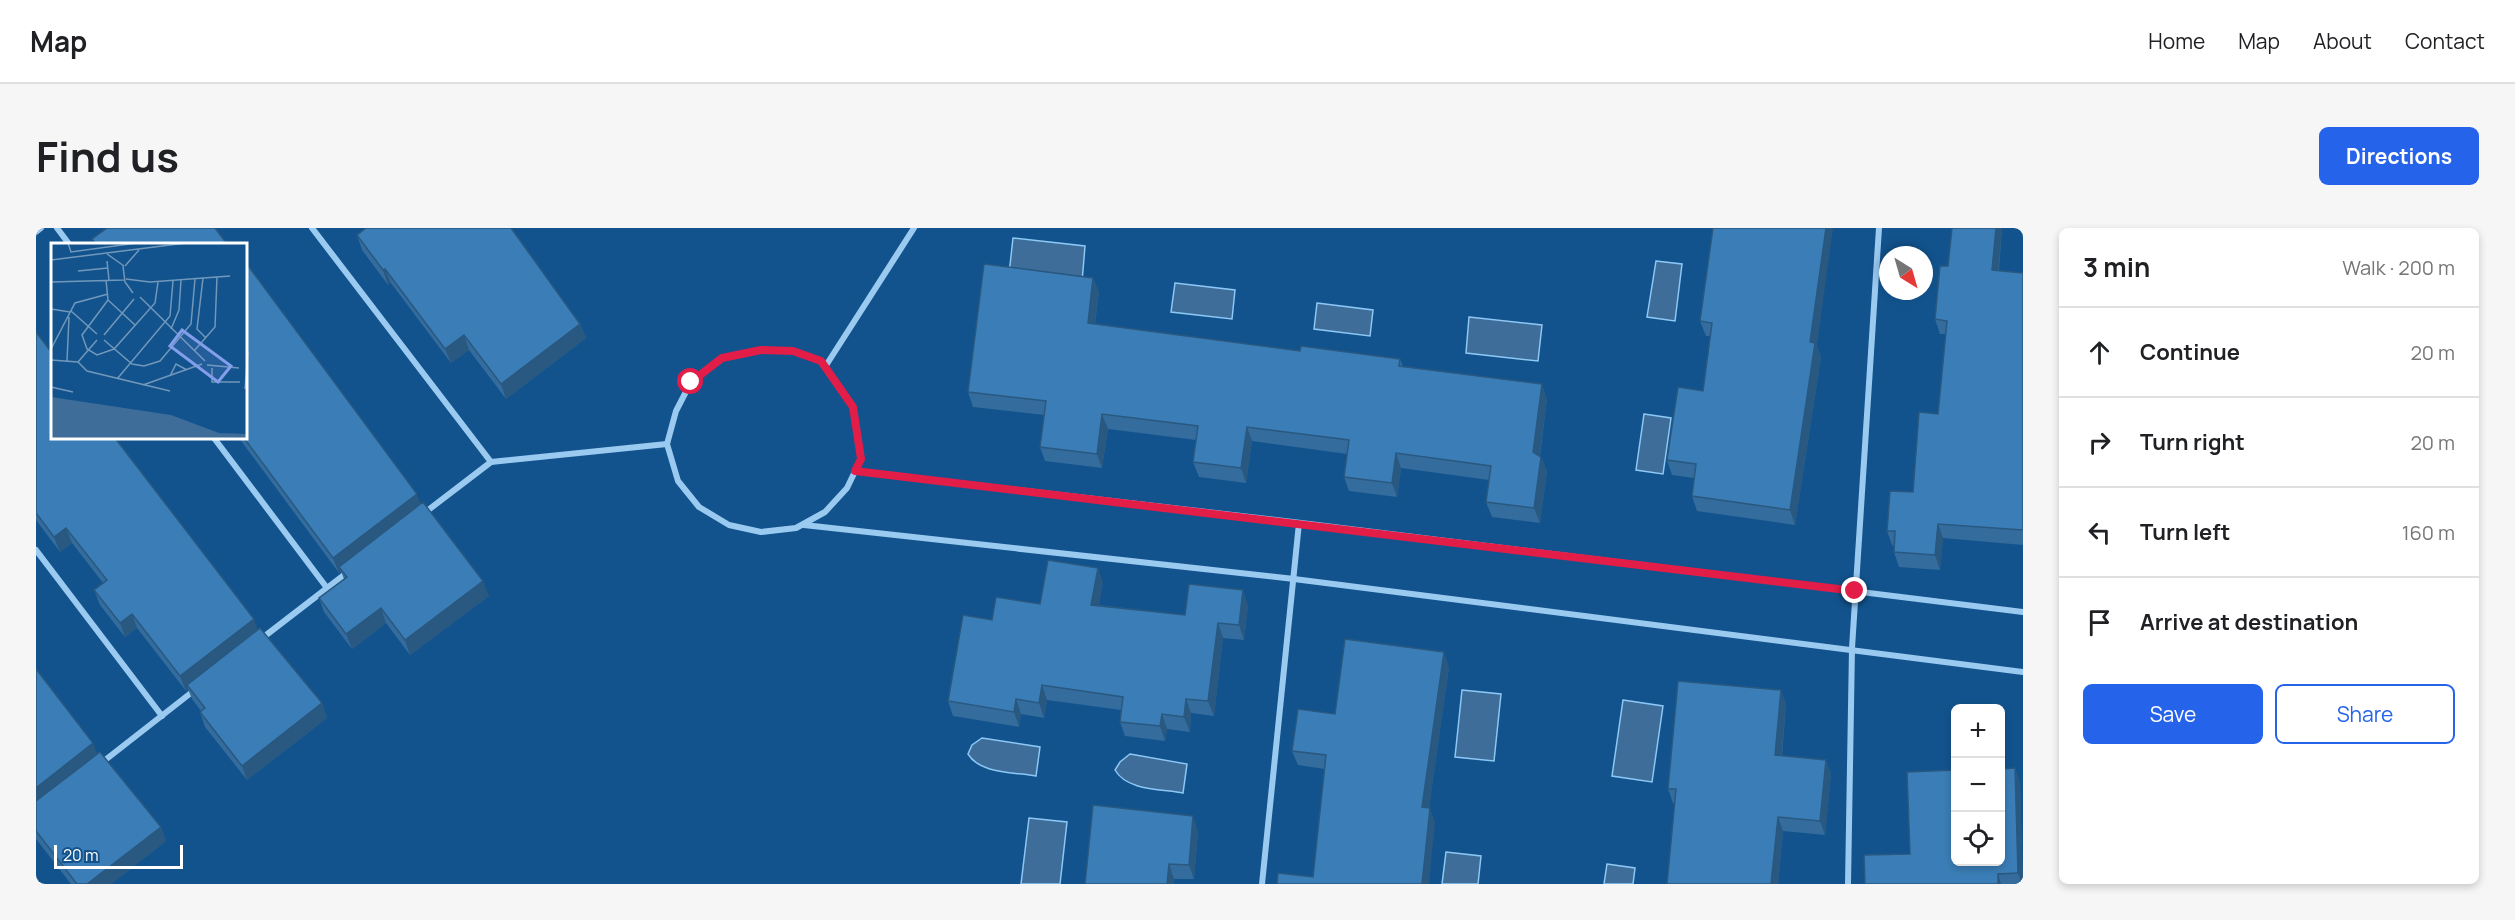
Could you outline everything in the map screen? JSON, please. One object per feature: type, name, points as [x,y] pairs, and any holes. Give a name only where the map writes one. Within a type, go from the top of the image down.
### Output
[{"type":"street","points":[[36,232],[41,228]]},
{"type":"street","points":[[57,228],[68,243]]},
{"type":"street","points":[[312,228],[491,462]]},
{"type":"street","points":[[825,367],[914,228]]},
{"type":"street","points":[[1848,884],[1852,648],[1879,228]]},
{"type":"street","points":[[761,350],[793,351],[821,361],[825,367],[853,407],[861,459],[847,488],[825,512],[796,528],[761,532],[729,525],[699,507],[678,481],[667,444],[676,411],[691,382],[722,358],[761,350]]},
{"type":"street","points":[[216,440],[327,588]]},
{"type":"street","points":[[418,518],[491,462],[667,444]]},
{"type":"street","points":[[855,471],[2023,612]]},
{"type":"street","points":[[1262,884],[1299,523]]},
{"type":"street","points":[[804,525],[1294,579],[1852,648],[2023,672]]},
{"type":"street","points":[[36,550],[162,716]]},
{"type":"street","points":[[254,645],[354,567]]},
{"type":"street","points":[[90,771],[199,687]]},
{"type":"water","points":[[1013,238],[1085,246],[1082,282],[1009,274]]},
{"type":"water","points":[[1656,261],[1682,264],[1675,321],[1647,317]]},
{"type":"water","points":[[1175,283],[1235,290],[1232,319],[1171,312]]},
{"type":"water","points":[[1317,303],[1373,310],[1370,336],[1314,329]]},
{"type":"water","points":[[1469,317],[1542,325],[1538,361],[1466,353]]},
{"type":"water","points":[[1644,414],[1671,418],[1663,474],[1636,470]]},
{"type":"water","points":[[1462,690],[1501,694],[1494,761],[1455,757]]},
{"type":"water","points":[[1623,700],[1663,706],[1652,782],[1612,776]]},
{"type":"water","points":[[982,738],[1040,747],[1036,776],[989,769],[973,761],[968,754],[972,745]]},
{"type":"water","points":[[1130,754],[1187,764],[1183,793],[1146,788],[1121,777],[1115,770],[1120,762]]},
{"type":"water","points":[[1029,818],[1067,822],[1060,884],[1021,884]]},
{"type":"water","points":[[1446,852],[1481,856],[1478,884],[1442,884]]},
{"type":"water","points":[[1607,864],[1635,868],[1633,884],[1604,884]]},
{"type":"building","points":[[107,228],[215,228],[226,243],[95,243],[92,239]]},
{"type":"building","points":[[366,228],[511,228],[580,324],[501,384],[464,335],[445,349],[357,235]]},
{"type":"building","points":[[1713,228],[1826,228],[1810,342],[1815,343],[1790,510],[1692,496],[1696,464],[1667,460],[1678,387],[1703,391],[1712,323],[1700,321]]},
{"type":"building","points":[[1952,228],[1996,228],[1992,270],[2023,273],[2023,530],[1938,524],[1935,555],[1894,552],[1895,531],[1887,531],[1890,491],[1913,492],[1919,412],[1938,414],[1947,321],[1935,319],[1940,266],[1948,266]]},
{"type":"building","points":[[984,264],[1093,278],[1088,323],[1300,351],[1301,346],[1400,359],[1399,366],[1542,384],[1533,452],[1541,457],[1534,508],[1486,502],[1491,466],[1396,453],[1392,483],[1344,477],[1349,440],[1247,427],[1241,468],[1193,462],[1198,426],[1102,414],[1097,454],[1040,447],[1046,401],[968,392]]},
{"type":"building","points":[[248,266],[417,494],[333,558],[245,440],[248,440]]},
{"type":"building","points":[[36,332],[51,352],[51,440],[117,440],[254,619],[180,676],[132,614],[120,623],[94,590],[107,580],[66,528],[54,537],[36,513]]},
{"type":"building","points":[[423,502],[483,581],[405,640],[381,608],[346,634],[319,598],[347,577],[339,567]]},
{"type":"building","points":[[1048,560],[1098,568],[1091,605],[1185,615],[1189,584],[1243,590],[1239,625],[1218,623],[1208,701],[1186,699],[1184,717],[1162,714],[1160,726],[1120,722],[1123,697],[1042,685],[1039,703],[1016,699],[1014,712],[948,701],[963,615],[992,620],[996,597],[1040,604]]},
{"type":"building","points":[[260,628],[322,703],[242,766],[200,712],[205,708],[187,685]]},
{"type":"building","points":[[1345,639],[1444,652],[1422,807],[1430,808],[1422,884],[1277,884],[1278,873],[1313,877],[1326,755],[1292,751],[1298,709],[1335,714]]},
{"type":"building","points":[[36,669],[93,743],[36,788]]},
{"type":"building","points":[[1678,681],[1781,690],[1775,755],[1826,760],[1820,821],[1778,817],[1771,884],[1667,884],[1676,789],[1668,789]]},
{"type":"building","points":[[100,752],[161,827],[87,884],[77,884],[36,831],[36,801]]},
{"type":"building","points":[[2015,768],[2018,873],[1998,874],[1998,884],[1865,884],[1864,855],[1910,854],[1907,772],[1951,770],[1951,866],[2005,866],[2005,769]]},
{"type":"building","points":[[1093,805],[1193,816],[1189,865],[1169,864],[1167,884],[1085,884]]},
{"type":"route","points":[[691,382],[722,358],[761,350],[793,351],[821,361],[853,407],[861,459],[855,471],[1855,591]]}]
